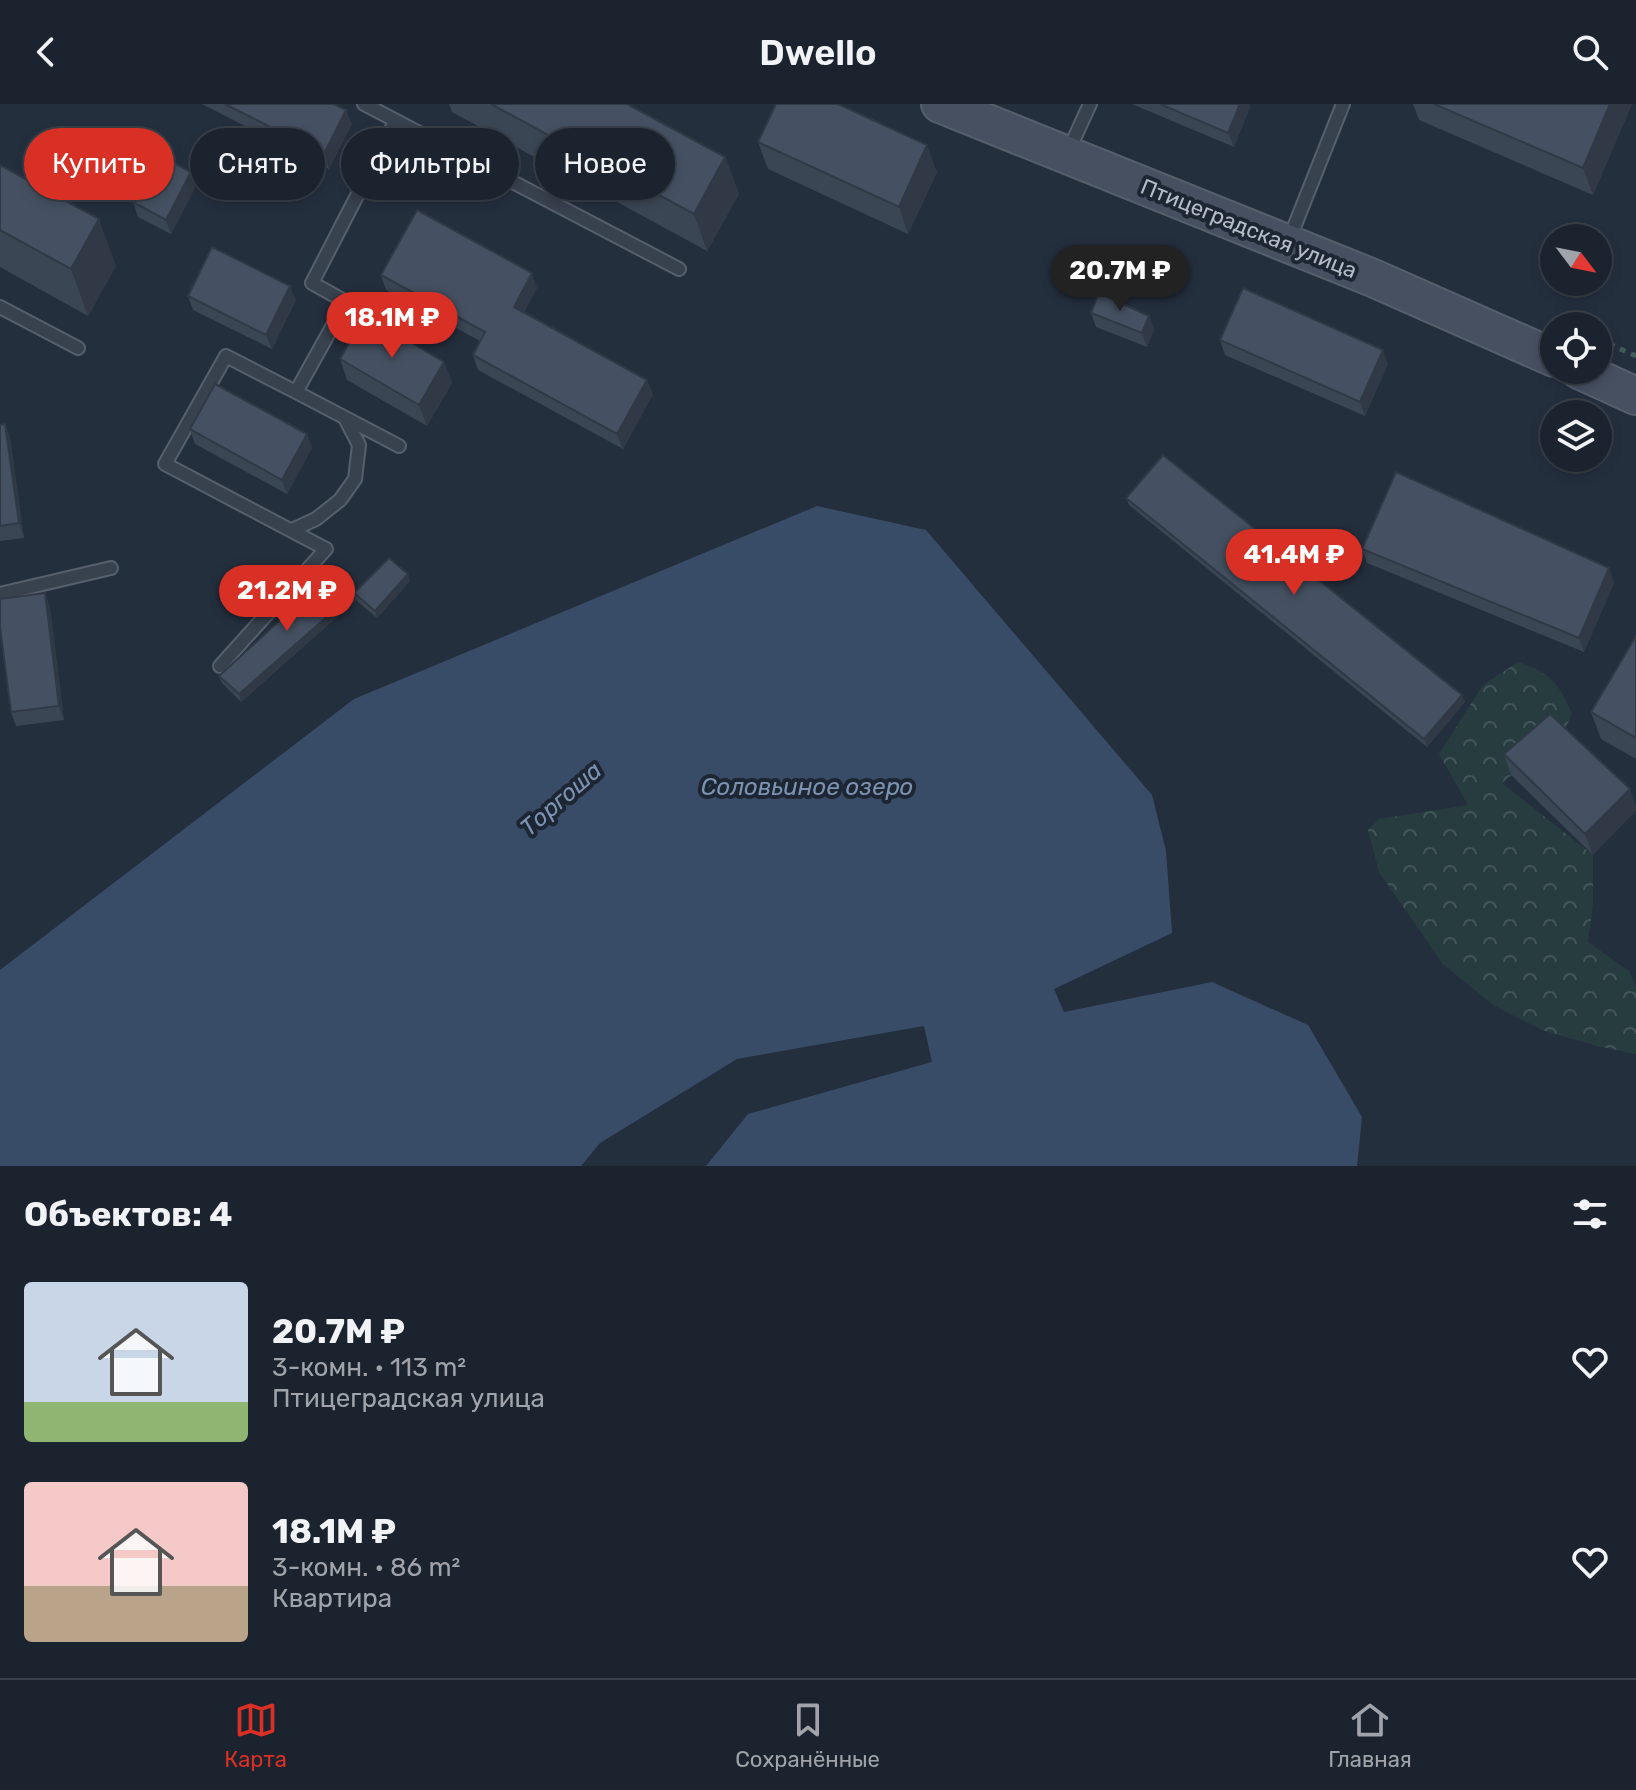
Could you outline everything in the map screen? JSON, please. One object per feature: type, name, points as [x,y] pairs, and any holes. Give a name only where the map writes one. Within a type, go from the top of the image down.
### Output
[{"type":"street","name":"Птицеградская улица","points":[[940,104],[1373,278],[1540,352]]},
{"type":"street","points":[[1610,384],[1636,396]]},
{"type":"lane","points":[[364,104],[679,269]]},
{"type":"lane","points":[[1067,155],[1090,104]]},
{"type":"lane","points":[[1288,243],[1343,104]]},
{"type":"lane","points":[[296,392],[346,302],[312,283],[395,122]]},
{"type":"lane","points":[[0,307],[78,348]]},
{"type":"lane","points":[[220,666],[326,549],[165,464],[226,356],[399,446]]},
{"type":"lane","points":[[292,530],[316,519],[340,500],[355,479],[359,445],[345,418]]},
{"type":"lane","points":[[0,594],[111,568]]},
{"type":"path","points":[[1612,345],[1636,356]]},
{"type":"green space","points":[[1518,662],[1552,680],[1572,713],[1565,730],[1502,783],[1593,855],[1593,904],[1588,942],[1629,971],[1636,986],[1636,1054],[1542,1030],[1493,1005],[1443,964],[1379,872],[1368,830],[1379,819],[1468,805],[1439,754],[1483,685]]},
{"type":"water","name":"Соловьиное озеро","points":[[817,506],[926,530],[1152,795],[1166,851],[1172,933],[1054,989],[1064,1012],[1212,982],[1308,1025],[1362,1117],[1357,1166],[706,1166],[748,1114],[932,1062],[924,1026],[737,1059],[600,1143],[581,1166],[0,1166],[0,970],[354,699]]},
{"type":"building","points":[[225,104],[334,104],[346,110],[325,152],[325,128],[273,128]]},
{"type":"building","points":[[491,104],[627,104],[671,128],[535,128]]},
{"type":"building","points":[[776,104],[838,104],[927,145],[899,207],[758,142]]},
{"type":"building","points":[[1160,104],[1240,104],[1228,133]]},
{"type":"building","points":[[1434,104],[1610,104],[1583,168]]},
{"type":"building","points":[[675,130],[725,157],[694,214],[668,200],[675,200]]},
{"type":"building","points":[[174,163],[190,171],[166,220],[133,202],[174,200]]},
{"type":"building","points":[[0,165],[24,178],[24,200],[64,200],[99,219],[71,269],[0,230]]},
{"type":"building","points":[[417,210],[532,273],[514,307],[647,380],[617,434],[473,355],[485,332],[381,275]]},
{"type":"building","points":[[212,247],[290,286],[266,335],[188,296]]},
{"type":"building","points":[[1243,288],[1383,350],[1360,402],[1220,340]]},
{"type":"building","points":[[1099,293],[1149,316],[1142,333],[1091,313]]},
{"type":"building","points":[[364,315],[444,362],[419,405],[340,359]]},
{"type":"building","points":[[215,384],[307,434],[282,480],[190,429]]},
{"type":"building","points":[[5,424],[19,523],[0,526],[0,425]]},
{"type":"building","points":[[1163,455],[1462,695],[1424,739],[1126,498]]},
{"type":"building","points":[[1396,472],[1609,568],[1579,638],[1362,549]]},
{"type":"building","points":[[389,558],[408,574],[375,611],[354,593]]},
{"type":"building","points":[[333,572],[354,593],[239,694],[219,676]]},
{"type":"building","points":[[45,593],[59,706],[11,712],[0,627],[0,599]]},
{"type":"building","points":[[1636,636],[1636,738],[1591,712]]},
{"type":"building","points":[[1550,714],[1630,789],[1585,834],[1504,754]]},
{"type":"water label","name":"Торгоша","points":[[561,799]]}]
